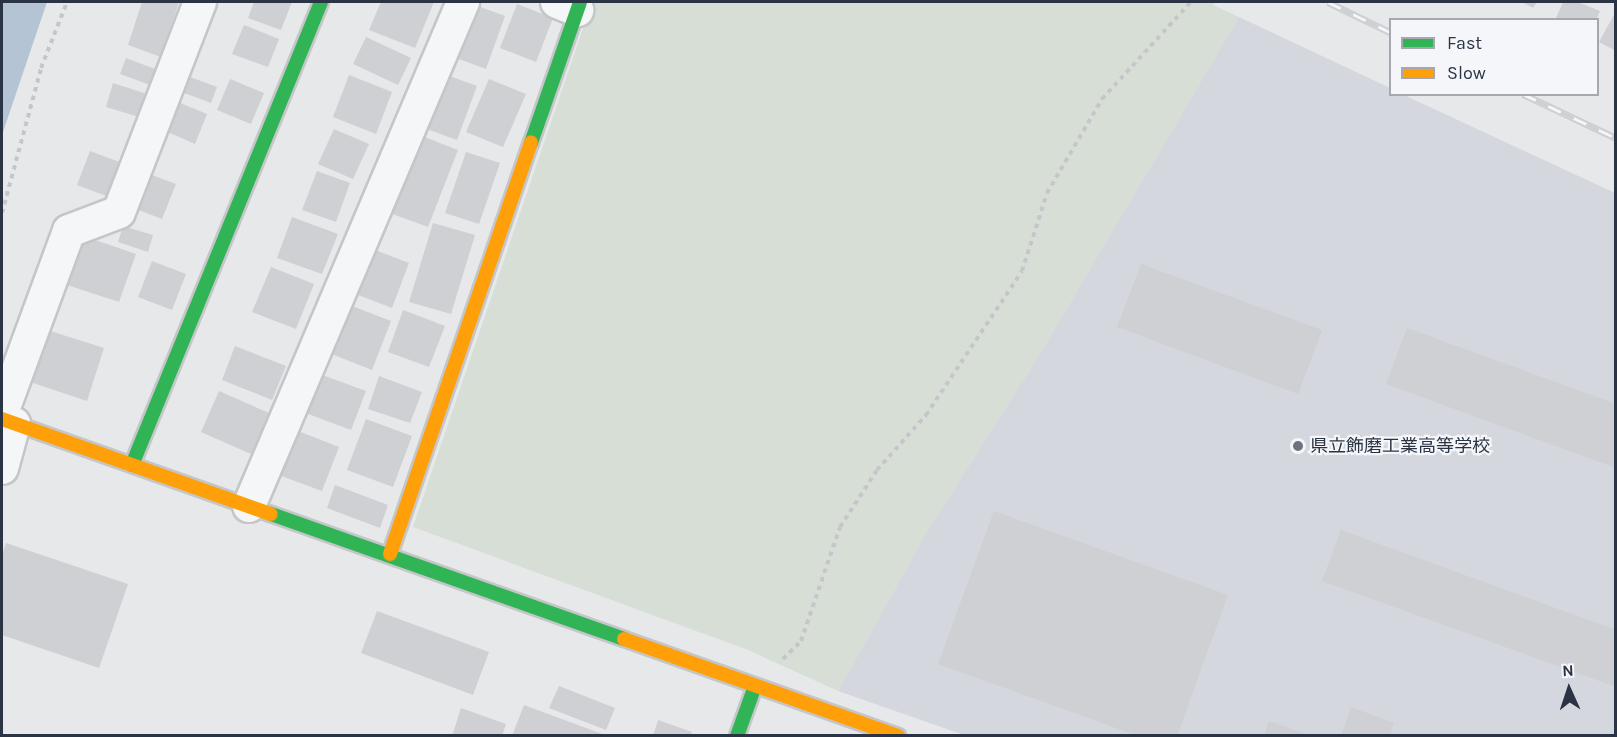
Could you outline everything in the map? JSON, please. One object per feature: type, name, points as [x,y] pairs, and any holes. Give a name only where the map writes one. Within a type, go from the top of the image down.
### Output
[{"type":"street","points":[[2,468],[6,418],[69,231],[119,212],[200,2]]},
{"type":"street","points":[[132,465],[321,2]]},
{"type":"street","points":[[249,506],[463,2]]},
{"type":"street","points":[[390,554],[571,4]]},
{"type":"street","points":[[6,418],[132,465],[390,554],[754,686],[898,735]]},
{"type":"street","points":[[737,735],[754,686]]},
{"type":"path","points":[[2,213],[41,68],[67,2]]},
{"type":"path","points":[[754,686],[801,641],[846,517],[877,470],[926,415],[1022,271],[1047,193],[1102,99],[1191,2]]},
{"type":"shaded area","points":[[592,2],[1215,2],[1213,5],[1239,17],[1036,360],[926,533],[838,691],[748,650],[413,527]]},
{"type":"shaded area","name":"県立飾磨工業高等学校","points":[[1239,17],[1389,88],[1389,96],[1406,96],[1615,193],[1615,735],[964,735],[838,691],[926,533],[1036,360]]},
{"type":"water","points":[[2,2],[47,2],[2,135]]},
{"type":"building","points":[[142,2],[179,2],[161,57],[128,45]]},
{"type":"building","points":[[254,2],[292,2],[281,30],[248,18]]},
{"type":"building","points":[[381,2],[434,2],[415,48],[369,30]]},
{"type":"building","points":[[1522,2],[1537,2],[1533,8]]},
{"type":"building","points":[[1563,2],[1578,2],[1600,11],[1597,18],[1556,18]]},
{"type":"building","points":[[517,4],[553,18],[536,62],[500,48]]},
{"type":"building","points":[[475,5],[505,16],[486,69],[456,58]]},
{"type":"building","points":[[1616,11],[1616,51],[1599,42]]},
{"type":"building","points":[[244,25],[279,39],[268,67],[232,54]]},
{"type":"building","points":[[366,37],[411,58],[398,85],[353,64]]},
{"type":"building","points":[[126,58],[155,69],[150,85],[120,74]]},
{"type":"building","points":[[182,74],[217,87],[211,103],[176,90]]},
{"type":"building","points":[[444,74],[477,86],[457,140],[424,128]]},
{"type":"building","points":[[349,75],[392,92],[376,134],[333,117]]},
{"type":"building","points":[[230,79],[264,93],[251,124],[217,110]]},
{"type":"building","points":[[489,79],[526,94],[503,147],[466,132]]},
{"type":"building","points":[[113,83],[147,94],[139,117],[106,107]]},
{"type":"building","points":[[173,100],[207,114],[195,144],[161,129]]},
{"type":"building","points":[[334,129],[369,144],[353,179],[318,164]]},
{"type":"building","points":[[417,134],[458,150],[428,227],[387,212]]},
{"type":"building","points":[[90,151],[122,163],[109,197],[77,185]]},
{"type":"building","points":[[466,152],[500,163],[479,224],[445,213]]},
{"type":"building","points":[[317,171],[350,183],[336,222],[302,210]]},
{"type":"building","points":[[144,172],[176,184],[162,219],[131,207]]},
{"type":"building","points":[[292,217],[338,234],[322,274],[277,258]]},
{"type":"building","points":[[433,223],[475,235],[451,314],[409,302]]},
{"type":"building","points":[[123,226],[153,235],[148,252],[118,242]]},
{"type":"building","points":[[78,234],[136,254],[119,302],[61,283]]},
{"type":"building","points":[[370,248],[409,263],[392,308],[353,293]]},
{"type":"building","points":[[152,261],[186,274],[172,310],[138,297]]},
{"type":"building","points":[[1141,264],[1322,330],[1298,394],[1117,327]]},
{"type":"building","points":[[271,267],[314,284],[296,329],[252,312]]},
{"type":"building","points":[[347,304],[391,321],[372,370],[329,353]]},
{"type":"building","points":[[403,310],[445,326],[429,367],[388,352]]},
{"type":"building","points":[[1407,328],[1616,404],[1616,468],[1386,384]]},
{"type":"building","points":[[44,329],[104,348],[87,401],[27,381]]},
{"type":"building","points":[[235,346],[286,366],[272,400],[222,380]]},
{"type":"building","points":[[317,373],[366,391],[351,430],[303,412]]},
{"type":"building","points":[[379,376],[422,392],[410,423],[368,409]]},
{"type":"building","points":[[219,391],[269,413],[251,454],[201,432]]},
{"type":"building","points":[[366,419],[412,436],[393,487],[347,470]]},
{"type":"building","points":[[293,429],[339,447],[322,491],[276,474]]},
{"type":"building","points":[[335,485],[388,505],[380,528],[327,508]]},
{"type":"building","points":[[994,511],[1228,595],[1177,736],[1138,736],[938,664]]},
{"type":"building","points":[[1341,530],[1616,630],[1616,687],[1322,581]]},
{"type":"building","points":[[6,543],[128,584],[99,668],[2,635],[2,555]]},
{"type":"building","points":[[377,611],[489,652],[473,695],[361,653]]},
{"type":"building","points":[[559,686],[615,708],[606,730],[549,708]]},
{"type":"building","points":[[524,705],[605,735],[605,736],[512,736]]},
{"type":"building","points":[[1351,707],[1394,723],[1390,736],[1341,736]]},
{"type":"building","points":[[461,708],[506,724],[502,736],[452,736]]},
{"type":"building","points":[[658,720],[692,732],[690,736],[653,736]]},
{"type":"building","points":[[1269,721],[1309,735],[1309,736],[1264,736]]},
{"type":"railway","points":[[1328,2],[1389,32]]},
{"type":"railway","points":[[1527,96],[1616,138]]},
{"type":"traffic: fast","points":[[132,465],[321,2]]},
{"type":"traffic: fast","points":[[531,143],[580,2]]},
{"type":"traffic: fast","points":[[271,514],[624,639]]},
{"type":"traffic: fast","points":[[737,736],[755,686]]},
{"type":"traffic: slow","points":[[390,554],[531,143]]},
{"type":"traffic: slow","points":[[2,419],[271,514]]},
{"type":"traffic: slow","points":[[624,639],[898,736]]},
{"type":"place","name":"県立飾磨工業高等学校","points":[[1298,446]]}]
